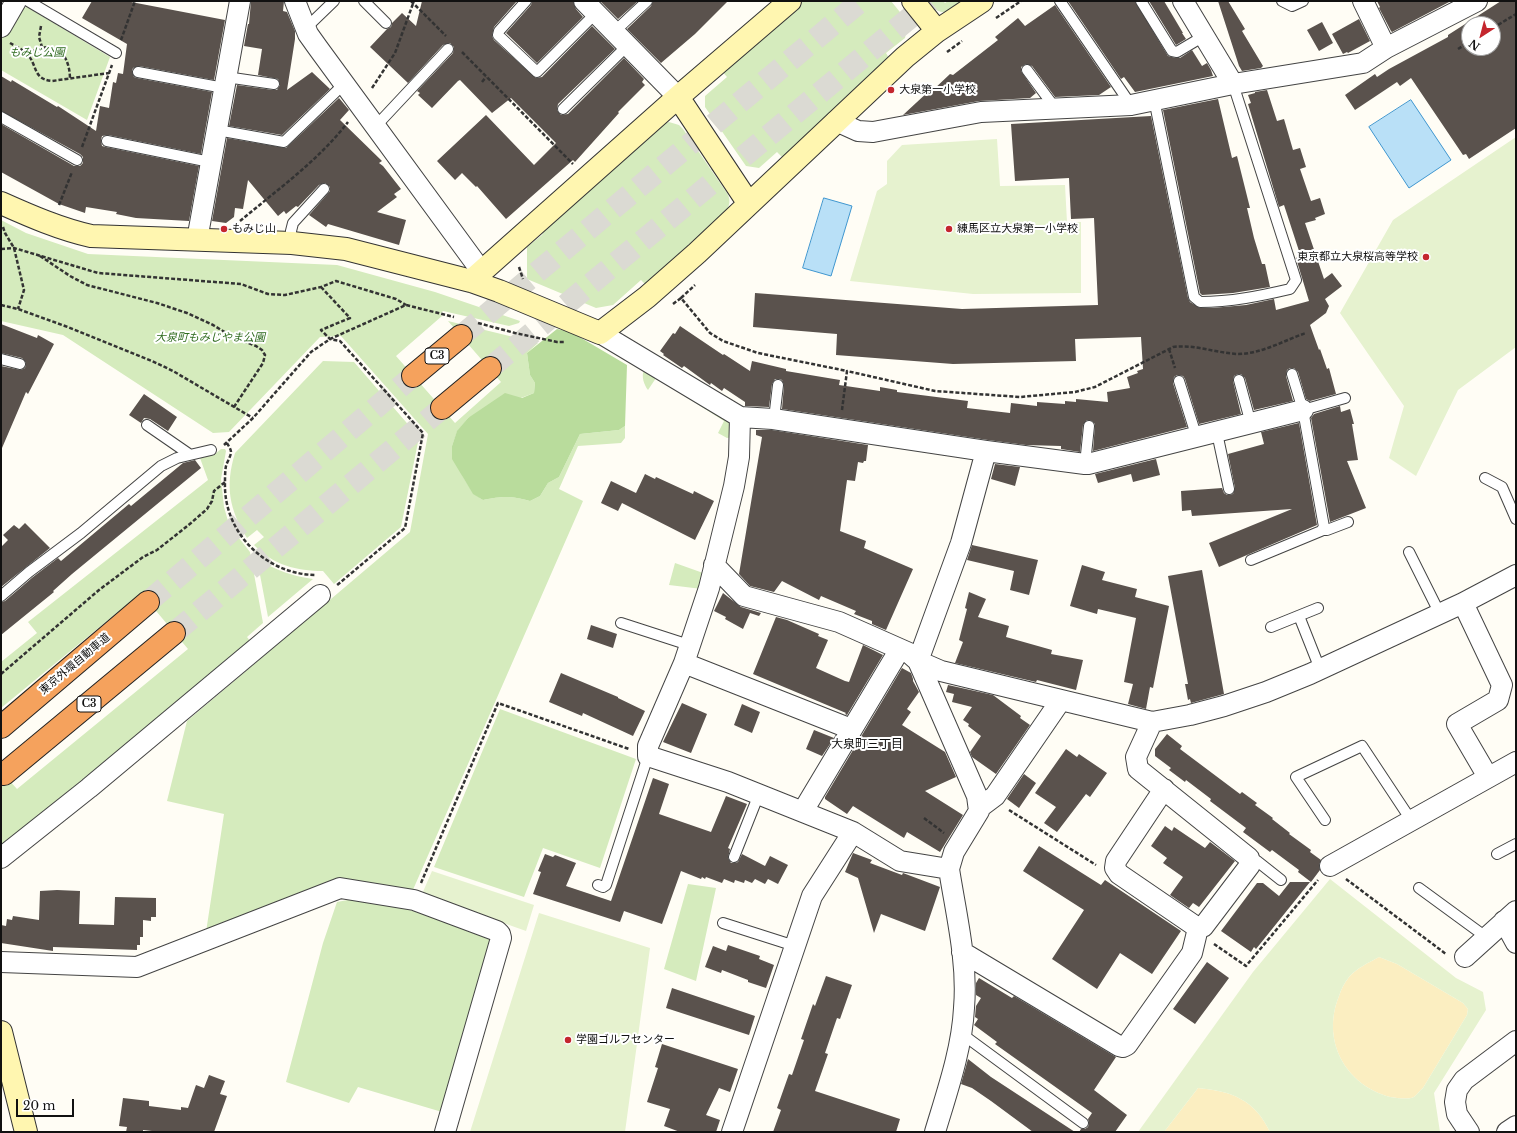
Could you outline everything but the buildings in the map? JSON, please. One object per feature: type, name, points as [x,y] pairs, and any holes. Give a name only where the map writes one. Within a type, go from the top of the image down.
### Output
[{"type":"highway","name":"C3","points":[[414,376],[463,325]]},
{"type":"highway","points":[[442,408],[490,368]]},
{"type":"highway","name":"東京外環自動車道","points":[[1,727],[148,602]]},
{"type":"highway","name":"C3","points":[[4,774],[174,633]]},
{"type":"street","points":[[4,34],[16,1]]},
{"type":"street","points":[[197,240],[240,1]]},
{"type":"street","points":[[295,1],[306,28],[318,48],[375,127],[477,276],[499,291],[600,333],[740,417],[774,419],[986,451],[1088,464],[1217,433],[1303,410]]},
{"type":"street","points":[[477,276],[678,97],[790,1]]},
{"type":"street","points":[[913,1],[937,30]]},
{"type":"street","points":[[600,333],[647,297],[749,204],[905,57],[937,30],[982,1]]},
{"type":"street","points":[[1183,1],[1232,84]]},
{"type":"street","points":[[1362,1],[1386,48]]},
{"type":"street","points":[[836,121],[858,131],[873,132],[981,112],[1131,105],[1232,84],[1362,63],[1386,48],[1477,1]]},
{"type":"street","points":[[590,7],[678,97],[749,204]]},
{"type":"street","points":[[1,203],[76,233],[91,236],[292,243],[346,248],[477,276]]},
{"type":"street","points":[[740,417],[739,457],[734,486],[714,565],[699,620],[687,654],[648,746],[648,756],[728,782],[853,832],[900,861],[949,869]]},
{"type":"street","points":[[986,451],[961,543],[918,661],[977,796],[986,803]]},
{"type":"street","points":[[714,565],[744,596],[839,622],[909,653],[918,661],[941,671],[1152,722],[1190,715],[1224,706],[1266,692],[1440,614],[1516,575]]},
{"type":"street","points":[[1,858],[95,783],[327,592]]},
{"type":"street","points":[[1463,603],[1502,685],[1498,700],[1457,724],[1488,777]]},
{"type":"street","points":[[802,811],[900,649]]},
{"type":"street","points":[[687,654],[851,729]]},
{"type":"street","points":[[935,1132],[962,1034],[965,992],[962,952],[949,869],[954,852],[979,812],[1061,700]]},
{"type":"street","points":[[962,952],[1118,1046],[1123,1047],[1127,1045],[1192,953],[1197,932],[1203,927],[1251,862],[1249,858],[1138,768],[1136,757],[1152,722]]},
{"type":"street","points":[[1330,866],[1516,762]]},
{"type":"street","points":[[1164,789],[1116,861],[1115,868],[1118,874],[1197,932]]},
{"type":"street","points":[[732,1132],[812,896],[853,832]]},
{"type":"street","points":[[1,962],[137,967],[340,888],[414,900],[497,931],[501,938],[445,1132]]},
{"type":"street","points":[[1465,956],[1510,916],[1516,943]]},
{"type":"street","points":[[1,1032],[8,1086],[26,1132]]},
{"type":"street","points":[[1469,1132],[1457,1114],[1455,1102],[1456,1090],[1464,1080],[1516,1041]]},
{"type":"street","points":[[1507,1132],[1516,1126]]},
{"type":"lane","points":[[28,1],[116,53]]},
{"type":"lane","points":[[306,28],[334,1]]},
{"type":"lane","points":[[364,1],[386,23]]},
{"type":"lane","points":[[526,1],[498,31],[498,35],[537,72],[590,7]]},
{"type":"lane","points":[[563,109],[621,39],[647,1]]},
{"type":"lane","points":[[1060,1],[1131,105]]},
{"type":"lane","points":[[1141,1],[1172,51],[1177,52],[1204,36]]},
{"type":"lane","points":[[1282,1],[1292,6],[1303,1]]},
{"type":"lane","points":[[375,127],[448,49]]},
{"type":"lane","points":[[1027,70],[1050,101],[1051,109]]},
{"type":"lane","points":[[138,72],[225,83],[274,84]]},
{"type":"lane","points":[[217,130],[284,142],[344,84]]},
{"type":"lane","points":[[1154,99],[1194,297],[1200,302],[1220,302],[1245,299],[1290,289],[1296,280],[1232,84]]},
{"type":"lane","points":[[1,117],[77,160]]},
{"type":"lane","points":[[106,141],[210,162]]},
{"type":"lane","points":[[292,243],[291,231],[293,223],[324,189]]},
{"type":"lane","points":[[1,359],[20,364]]},
{"type":"lane","points":[[1292,374],[1303,410],[1324,527],[1323,530]]},
{"type":"lane","points":[[1239,380],[1251,424]]},
{"type":"lane","points":[[1180,381],[1197,438]]},
{"type":"lane","points":[[774,419],[778,385]]},
{"type":"lane","points":[[1303,410],[1345,398]]},
{"type":"lane","points":[[147,425],[189,454]]},
{"type":"lane","points":[[1085,464],[1089,426]]},
{"type":"lane","points":[[1217,433],[1229,489]]},
{"type":"lane","points":[[1,596],[29,572],[81,533],[152,473],[176,458],[211,450]]},
{"type":"lane","points":[[1485,478],[1502,488],[1516,519]]},
{"type":"lane","points":[[1251,560],[1323,530],[1327,530],[1348,522]]},
{"type":"lane","points":[[1409,552],[1440,614]]},
{"type":"lane","points":[[1271,627],[1318,608]]},
{"type":"lane","points":[[1299,616],[1320,669]]},
{"type":"lane","points":[[621,623],[687,654]]},
{"type":"lane","points":[[1325,820],[1296,777],[1362,746],[1410,820]]},
{"type":"lane","points":[[598,885],[606,885],[648,756]]},
{"type":"lane","points":[[734,858],[759,794]]},
{"type":"lane","points":[[1497,854],[1515,848]]},
{"type":"lane","points":[[1251,862],[1256,861],[1281,880]]},
{"type":"lane","points":[[1419,888],[1486,937]]},
{"type":"lane","points":[[724,923],[795,946]]},
{"type":"lane","points":[[962,1034],[1083,1123]]},
{"type":"path","points":[[58,207],[77,160],[135,1]]},
{"type":"path","points":[[235,225],[296,175],[336,138],[360,106],[395,53],[412,2],[449,38]]},
{"type":"path","points":[[42,47],[38,37],[40,30],[49,14]]},
{"type":"path","points":[[1501,23],[1516,14]]},
{"type":"path","points":[[4,34],[27,54],[32,60],[38,75],[46,80],[52,81],[109,73]]},
{"type":"path","points":[[27,54],[42,47],[49,46],[60,52],[67,61],[70,78]]},
{"type":"path","points":[[461,51],[548,137],[575,167]]},
{"type":"path","points":[[482,82],[486,77]]},
{"type":"path","points":[[5,233],[14,248],[24,290],[18,309]]},
{"type":"path","points":[[1,249],[14,248],[98,273],[241,284],[268,294],[285,295],[321,288],[336,281],[396,299],[406,305],[463,325],[557,342],[571,342]]},
{"type":"path","points":[[36,254],[87,285],[158,302],[187,313],[262,350],[265,355],[263,363],[234,406]]},
{"type":"path","points":[[519,264],[523,279],[529,282]]},
{"type":"path","points":[[321,288],[350,318],[321,330],[330,339],[340,341],[423,433],[405,528],[327,592]]},
{"type":"path","points":[[669,307],[681,298],[710,333],[737,347],[758,353],[935,391],[1020,397],[1075,392],[1094,387],[1169,349],[1183,346],[1239,354],[1265,349],[1306,333]]},
{"type":"path","points":[[1,305],[18,309],[65,326],[152,361],[173,371],[253,418]]},
{"type":"path","points":[[211,450],[225,445],[253,418],[311,352],[330,339],[406,305]]},
{"type":"path","points":[[1169,349],[1180,381]]},
{"type":"path","points":[[840,429],[847,371]]},
{"type":"path","points":[[227,443],[231,452],[226,466],[226,498],[232,521],[245,541],[266,561],[279,568],[300,574],[322,575]]},
{"type":"path","points":[[1,674],[99,590],[143,557],[157,550],[191,523],[206,510],[212,500],[214,492],[225,482]]},
{"type":"path","points":[[414,900],[498,703],[648,756]]},
{"type":"path","points":[[986,803],[995,801],[1101,868],[1106,870],[1115,868]]},
{"type":"path","points":[[1197,932],[1246,966],[1330,866],[1458,963],[1465,956]]},
{"type":"green space","points":[[802,1],[891,1],[908,22],[905,38],[886,53],[889,58],[783,158],[777,152],[759,168],[746,166],[705,107],[705,96],[727,77],[721,70]]},
{"type":"green space","points":[[926,1],[943,1],[945,3],[948,1],[968,1],[951,11],[942,12],[932,7]]},
{"type":"green space","name":"もみじ公園","points":[[27,7],[110,57],[87,120],[1,70],[1,40],[21,9]]},
{"type":"green space","points":[[669,122],[679,125],[683,129],[727,193],[729,203],[725,212],[646,285],[641,280],[613,305],[596,308],[527,279],[527,247],[542,235],[544,231],[543,229],[665,123]]},
{"type":"green space","points":[[1516,137],[1516,347],[1458,390],[1416,476],[1389,458],[1404,406],[1340,313],[1393,220]]},
{"type":"green space","points":[[997,139],[1000,186],[1065,185],[1067,222],[1081,222],[1081,293],[973,294],[850,281],[877,191],[887,184],[887,161],[902,145]]},
{"type":"green space","name":"大泉町もみじやま公園","points":[[1,220],[26,233],[88,254],[337,265],[435,292],[520,321],[519,323],[509,326],[443,311],[440,314],[442,316],[396,356],[455,423],[501,382],[448,321],[538,343],[527,353],[530,375],[535,383],[534,393],[468,418],[457,432],[452,446],[463,477],[473,493],[483,500],[507,497],[530,501],[540,496],[548,483],[559,477],[580,434],[619,430],[625,426],[625,438],[621,443],[578,446],[559,489],[583,501],[412,892],[340,879],[206,932],[224,814],[167,801],[187,721],[410,532],[428,434],[341,336],[320,337],[229,432],[213,433],[63,335],[1,321]]},
{"type":"green space","points":[[557,329],[571,332],[627,365],[625,426],[619,430],[580,434],[559,477],[548,483],[540,496],[530,501],[507,497],[483,500],[473,494],[452,459],[452,446],[457,431],[468,418],[505,393],[522,398],[534,393],[535,383],[530,375],[527,353]]},
{"type":"green space","points":[[323,361],[354,362],[419,437],[401,527],[334,584],[323,571],[304,570],[286,566],[269,558],[261,552],[254,545],[264,537],[257,530],[247,538],[236,517],[230,497],[230,476],[235,453]]},
{"type":"green space","points":[[644,370],[730,420],[732,437],[727,438],[718,433],[724,421],[656,378],[648,390],[643,380]]},
{"type":"green space","points":[[221,449],[225,449],[226,451],[221,479],[224,507],[228,521],[235,533],[250,552],[263,623],[247,637],[251,642],[1,846],[1,771],[17,789],[188,649],[141,593],[1,708],[1,662],[37,633],[28,622],[208,480],[200,458],[215,454]]},
{"type":"green space","points":[[257,559],[284,572],[313,579],[268,617]]},
{"type":"green space","points":[[675,563],[706,574],[702,589],[669,585]]},
{"type":"green space","points":[[500,709],[636,759],[600,868],[543,848],[524,897],[434,867]]},
{"type":"green space","points":[[432,871],[534,905],[526,931],[422,894]]},
{"type":"green space","points":[[1330,879],[1456,978],[1483,992],[1486,1010],[1434,1093],[1440,1132],[1270,1132],[1257,1112],[1241,1099],[1210,1089],[1198,1088],[1164,1132],[1138,1132],[1253,972]],"holes":[[[1379,957],[1397,964],[1463,1003],[1468,1009],[1467,1015],[1423,1088],[1414,1097],[1409,1098],[1390,1097],[1374,1091],[1361,1082],[1349,1071],[1341,1058],[1335,1044],[1333,1029],[1334,1012],[1339,996],[1347,979],[1363,966]]]},
{"type":"green space","points":[[688,884],[716,888],[696,981],[664,969]]},
{"type":"green space","points":[[353,899],[398,906],[492,937],[442,1112],[358,1087],[349,1103],[286,1082],[323,943],[337,902]]},
{"type":"green space","name":"学園ゴルフセンター","points":[[539,913],[650,948],[625,1132],[470,1132]]},
{"type":"sand","points":[[1379,957],[1397,964],[1463,1003],[1468,1009],[1467,1015],[1423,1088],[1412,1098],[1390,1097],[1374,1091],[1361,1082],[1349,1071],[1335,1044],[1333,1029],[1334,1012],[1343,986],[1349,977],[1356,971]]},
{"type":"sand","points":[[1198,1088],[1210,1089],[1241,1099],[1257,1112],[1270,1132],[1164,1132]]},
{"type":"water","points":[[1411,100],[1451,160],[1409,188],[1369,127]]},
{"type":"water","points":[[824,198],[852,206],[831,276],[803,268]]},
{"type":"tunnel","points":[[461,336],[861,1]]},
{"type":"tunnel","points":[[490,368],[930,1]]},
{"type":"tunnel","points":[[148,602],[413,376]]},
{"type":"tunnel","points":[[174,633],[442,408]]},
{"type":"place","name":"大泉第一小学校","points":[[891,90]]},
{"type":"place","name":"もみじ山","points":[[224,229]]},
{"type":"place","name":"練馬区立大泉第一小学校","points":[[949,229]]},
{"type":"place","name":"東京都立大泉桜高等学校","points":[[1426,257]]},
{"type":"place","name":"学園ゴルフセンター","points":[[568,1040]]},
{"type":"district","name":"大泉町三丁目","points":[[867,745]]}]
